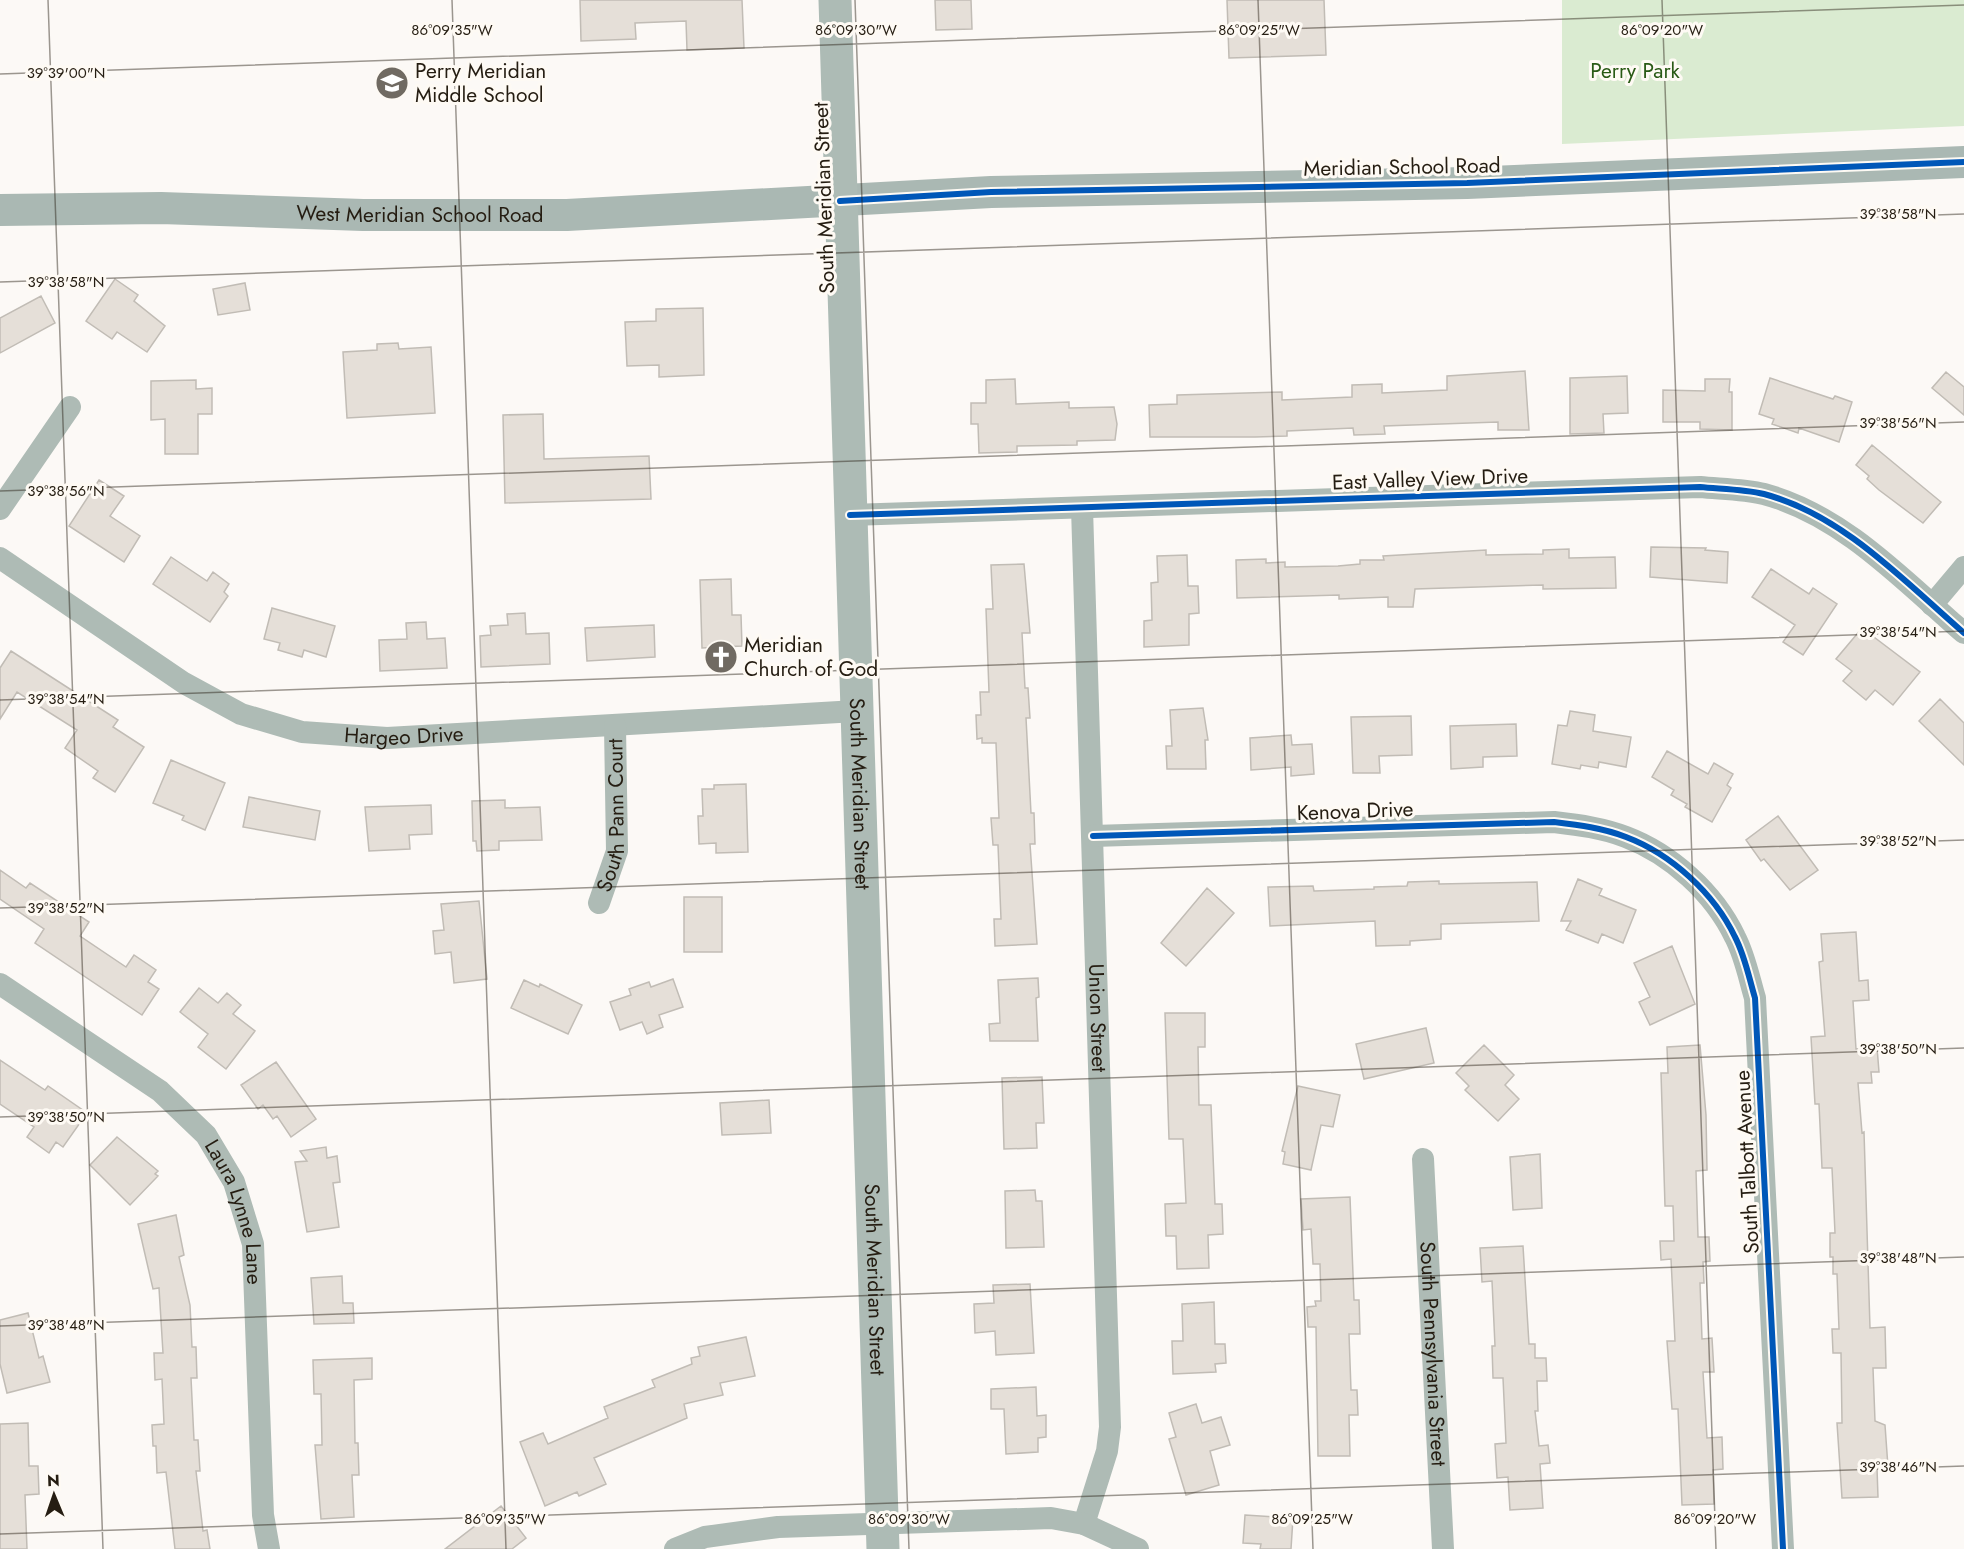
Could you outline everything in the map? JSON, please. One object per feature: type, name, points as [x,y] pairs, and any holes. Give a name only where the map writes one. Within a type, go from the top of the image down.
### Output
[{"type":"main road","name":"South Meridian Street","points":[[835,0],[883,1536]]},
{"type":"main road","name":"Meridian School Road","points":[[840,201],[991,192],[1467,183],[1964,162]]},
{"type":"main road","name":"West Meridian School Road","points":[[0,210],[151,208],[551,216],[840,201]]},
{"type":"street","points":[[0,509],[70,407]]},
{"type":"street","name":"East Valley View Drive","points":[[850,515],[1700,487],[1753,492],[1813,513],[1849,535],[1964,633]]},
{"type":"street","name":"Union Street","points":[[1082,508],[1110,1427],[1107,1451],[1084,1524]]},
{"type":"street","name":"Hargeo Drive","points":[[0,558],[184,683],[241,714],[302,732],[387,738],[856,711]]},
{"type":"street","points":[[1932,604],[1964,567]]},
{"type":"street","name":"South Pann Court","points":[[599,903],[618,851],[615,726]]},
{"type":"street","name":"Kenova Drive","points":[[1093,836],[1554,822],[1596,828],[1617,834]]},
{"type":"street","name":"South Talbott Avenue","points":[[1617,834],[1674,863],[1712,901],[1736,938],[1755,998],[1783,1549]]},
{"type":"street","name":"Laura Lynne Lane","points":[[0,984],[159,1091],[206,1136],[234,1182],[253,1244],[262,1515],[269,1549]]},
{"type":"street","name":"South Pennsylvania Street","points":[[1423,1159],[1443,1549]]},
{"type":"street","points":[[675,1549],[705,1537],[778,1527],[883,1536],[1051,1518],[1084,1524],[1138,1549]]},
{"type":"green space","name":"Perry Park","points":[[1562,0],[1964,0],[1964,126],[1562,144]]},
{"type":"building","points":[[580,0],[742,0],[744,48],[687,50],[686,21],[635,23],[636,39],[581,41]]},
{"type":"building","points":[[935,0],[971,0],[972,29],[936,30]]},
{"type":"building","points":[[1227,0],[1324,0],[1326,55],[1229,58]]},
{"type":"building","points":[[115,279],[138,295],[134,301],[165,326],[147,352],[117,332],[112,339],[86,321]]},
{"type":"building","points":[[245,283],[250,310],[218,315],[213,289]]},
{"type":"building","points":[[41,296],[55,323],[0,353],[0,318]]},
{"type":"building","points":[[703,308],[704,375],[659,377],[659,365],[627,366],[625,322],[656,321],[656,309]]},
{"type":"building","points":[[398,343],[399,349],[431,347],[435,413],[347,418],[343,352],[377,350],[377,344]]},
{"type":"building","points":[[1525,371],[1529,430],[1498,430],[1498,422],[1384,426],[1385,434],[1354,435],[1353,428],[1287,431],[1287,436],[1150,437],[1149,405],[1177,404],[1177,395],[1282,392],[1282,400],[1352,397],[1352,385],[1382,384],[1382,393],[1447,390],[1447,376]]},
{"type":"building","points":[[1946,372],[1964,387],[1964,415],[1932,388]]},
{"type":"building","points":[[1627,376],[1628,413],[1603,414],[1604,433],[1570,434],[1570,378]]},
{"type":"building","points":[[1770,378],[1833,399],[1835,396],[1852,402],[1839,442],[1799,428],[1798,433],[1772,424],[1774,419],[1759,414]]},
{"type":"building","points":[[1015,379],[1016,404],[1069,402],[1069,408],[1114,407],[1117,424],[1115,440],[1077,441],[1077,445],[1017,446],[1017,452],[979,453],[978,424],[971,424],[971,403],[986,403],[986,380]]},
{"type":"building","points":[[1705,379],[1730,379],[1732,430],[1700,429],[1700,422],[1663,422],[1663,390],[1705,391]]},
{"type":"building","points":[[196,380],[196,389],[212,388],[212,414],[198,414],[198,454],[165,454],[165,419],[151,420],[151,381]]},
{"type":"building","points":[[543,414],[544,459],[649,456],[651,499],[505,503],[503,415]]},
{"type":"building","points":[[1872,445],[1941,502],[1923,523],[1879,490],[1867,479],[1869,476],[1856,465]]},
{"type":"building","points":[[99,480],[124,496],[110,516],[140,536],[124,562],[69,526]]},
{"type":"building","points":[[1651,547],[1706,548],[1705,550],[1728,552],[1727,583],[1650,577]]},
{"type":"building","points":[[1569,549],[1569,558],[1615,557],[1616,588],[1543,589],[1543,585],[1415,589],[1413,607],[1388,607],[1388,597],[1339,599],[1339,595],[1237,598],[1236,560],[1266,559],[1266,563],[1285,562],[1285,567],[1338,566],[1360,564],[1360,560],[1384,560],[1383,556],[1486,550],[1486,555],[1543,554],[1543,550]]},
{"type":"building","points":[[1187,555],[1188,586],[1198,586],[1199,613],[1189,614],[1189,645],[1144,647],[1144,621],[1152,620],[1151,583],[1158,582],[1157,556]]},
{"type":"building","points":[[171,557],[207,581],[213,572],[229,584],[224,592],[228,596],[210,622],[153,584]]},
{"type":"building","points":[[1024,564],[1030,633],[1022,633],[1025,688],[1028,688],[1030,718],[1026,718],[1031,813],[1034,813],[1035,844],[1030,844],[1037,944],[995,946],[994,919],[1001,919],[998,845],[993,845],[991,818],[999,818],[996,743],[982,743],[982,738],[977,739],[976,715],[981,715],[980,692],[989,692],[986,609],[993,609],[991,565]]},
{"type":"building","points":[[1771,569],[1809,594],[1813,588],[1837,604],[1803,655],[1783,642],[1795,625],[1752,597]]},
{"type":"building","points":[[731,579],[732,615],[741,615],[742,646],[702,648],[700,580]]},
{"type":"building","points":[[272,608],[335,626],[326,657],[304,650],[302,657],[278,650],[280,643],[264,639]]},
{"type":"building","points":[[525,613],[526,634],[549,633],[550,664],[481,667],[480,636],[491,635],[490,626],[508,625],[507,614]]},
{"type":"building","points":[[426,622],[427,639],[445,638],[447,668],[380,671],[379,640],[407,639],[406,623]]},
{"type":"building","points":[[654,625],[655,657],[587,661],[585,628]]},
{"type":"building","points":[[1862,628],[1920,672],[1893,705],[1875,690],[1866,700],[1843,681],[1852,671],[1836,659]]},
{"type":"building","points":[[11,651],[118,720],[113,727],[144,747],[115,792],[93,778],[98,771],[65,748],[77,730],[17,692],[0,719],[0,668]]},
{"type":"building","points":[[1940,699],[1964,723],[1964,765],[1919,721]]},
{"type":"building","points":[[1203,708],[1208,740],[1205,740],[1206,769],[1167,769],[1166,746],[1172,746],[1170,710]]},
{"type":"building","points":[[1570,711],[1595,715],[1593,731],[1631,737],[1626,767],[1599,762],[1598,768],[1581,765],[1580,769],[1552,764],[1558,725],[1567,726]]},
{"type":"building","points":[[1411,716],[1412,755],[1379,756],[1380,773],[1353,773],[1351,717]]},
{"type":"building","points":[[1516,724],[1517,756],[1483,757],[1483,767],[1451,769],[1450,726]]},
{"type":"building","points":[[1291,735],[1292,745],[1312,744],[1314,774],[1291,776],[1291,767],[1251,770],[1250,738]]},
{"type":"building","points":[[1667,751],[1708,774],[1714,763],[1733,774],[1727,785],[1731,788],[1712,822],[1685,807],[1687,804],[1671,795],[1674,790],[1652,777]]},
{"type":"building","points":[[171,760],[225,783],[205,830],[182,820],[184,816],[153,803]]},
{"type":"building","points":[[746,784],[748,852],[716,853],[716,843],[699,844],[698,816],[703,816],[702,789],[714,789],[714,785]]},
{"type":"building","points":[[249,797],[320,811],[315,840],[243,827]]},
{"type":"building","points":[[505,800],[505,808],[540,807],[542,840],[499,841],[499,850],[477,851],[476,841],[473,841],[472,801]]},
{"type":"building","points":[[431,805],[432,834],[409,835],[410,849],[369,851],[365,807]]},
{"type":"building","points":[[1778,816],[1818,870],[1790,890],[1764,859],[1761,861],[1746,840]]},
{"type":"building","points":[[0,870],[26,888],[30,883],[89,922],[80,936],[126,967],[134,955],[156,970],[148,982],[159,989],[142,1015],[35,943],[44,929],[0,899]]},
{"type":"building","points":[[1578,879],[1602,889],[1599,895],[1636,910],[1623,943],[1602,934],[1598,943],[1566,930],[1571,921],[1561,921]]},
{"type":"building","points":[[1439,881],[1439,884],[1537,882],[1539,921],[1441,924],[1441,939],[1410,941],[1410,945],[1376,946],[1375,921],[1270,926],[1268,887],[1313,886],[1314,891],[1374,889],[1374,887],[1407,886],[1408,882]]},
{"type":"building","points":[[1207,888],[1234,913],[1186,966],[1161,943]]},
{"type":"building","points":[[684,897],[722,897],[722,952],[684,952]]},
{"type":"building","points":[[479,901],[487,979],[454,983],[451,952],[435,954],[433,931],[444,930],[441,904]]},
{"type":"building","points":[[1856,932],[1859,981],[1868,980],[1869,1000],[1853,1001],[1856,1049],[1877,1047],[1879,1072],[1871,1072],[1872,1083],[1858,1083],[1862,1133],[1864,1132],[1870,1328],[1885,1327],[1886,1368],[1873,1368],[1875,1421],[1885,1425],[1888,1467],[1877,1468],[1878,1497],[1842,1498],[1837,1423],[1842,1423],[1841,1353],[1833,1353],[1832,1329],[1839,1329],[1837,1274],[1833,1274],[1833,1257],[1830,1257],[1830,1233],[1835,1233],[1832,1168],[1822,1168],[1819,1104],[1815,1104],[1811,1037],[1825,1036],[1819,962],[1823,961],[1821,934]]},
{"type":"building","points":[[1672,946],[1695,1004],[1650,1025],[1639,1002],[1650,997],[1634,963]]},
{"type":"building","points":[[1038,978],[1039,997],[1036,998],[1038,1041],[990,1041],[989,1024],[1000,1023],[998,980]]},
{"type":"building","points":[[673,979],[683,1007],[659,1015],[663,1027],[647,1034],[642,1022],[620,1030],[610,1002],[631,995],[629,989],[649,982],[651,987]]},
{"type":"building","points":[[524,980],[539,987],[540,984],[582,1005],[568,1034],[511,1008]]},
{"type":"building","points":[[199,988],[218,1003],[227,993],[241,1005],[233,1014],[255,1031],[226,1069],[198,1047],[208,1034],[180,1012]]},
{"type":"building","points":[[1165,1013],[1205,1013],[1205,1047],[1198,1047],[1199,1105],[1211,1105],[1215,1204],[1222,1204],[1223,1234],[1208,1235],[1209,1268],[1177,1269],[1176,1236],[1166,1236],[1165,1204],[1186,1203],[1183,1139],[1169,1139]]},
{"type":"building","points":[[1426,1028],[1434,1063],[1364,1079],[1356,1044]]},
{"type":"building","points":[[1484,1045],[1514,1075],[1505,1085],[1519,1099],[1498,1121],[1465,1090],[1469,1086],[1456,1073]]},
{"type":"building","points":[[1700,1045],[1706,1115],[1707,1170],[1696,1171],[1698,1237],[1709,1237],[1710,1261],[1703,1262],[1704,1283],[1700,1283],[1702,1339],[1712,1338],[1714,1372],[1703,1372],[1707,1438],[1722,1437],[1723,1469],[1713,1470],[1714,1504],[1682,1505],[1678,1409],[1672,1409],[1667,1341],[1675,1341],[1671,1259],[1661,1260],[1660,1241],[1674,1241],[1673,1206],[1665,1206],[1661,1073],[1668,1073],[1667,1047]]},
{"type":"building","points":[[0,1060],[45,1090],[48,1086],[87,1113],[63,1147],[56,1142],[49,1153],[27,1137],[34,1127],[0,1104]]},
{"type":"building","points":[[276,1062],[316,1119],[291,1137],[277,1116],[273,1119],[263,1105],[258,1109],[241,1085]]},
{"type":"building","points":[[1042,1077],[1044,1123],[1036,1123],[1037,1148],[1004,1149],[1002,1078]]},
{"type":"building","points":[[1298,1086],[1340,1095],[1333,1127],[1321,1125],[1311,1170],[1283,1164],[1285,1152],[1282,1151]]},
{"type":"building","points":[[769,1100],[771,1133],[722,1135],[720,1103]]},
{"type":"building","points":[[117,1137],[158,1171],[155,1174],[158,1176],[130,1205],[90,1165]]},
{"type":"building","points":[[326,1147],[327,1158],[337,1156],[340,1182],[333,1183],[339,1227],[307,1232],[295,1162],[307,1161],[300,1151]]},
{"type":"building","points":[[1540,1154],[1542,1208],[1513,1210],[1510,1157]]},
{"type":"building","points":[[1035,1190],[1036,1201],[1042,1201],[1044,1247],[1006,1248],[1005,1191]]},
{"type":"building","points":[[1350,1197],[1354,1300],[1359,1300],[1360,1334],[1349,1334],[1351,1390],[1357,1390],[1358,1415],[1349,1415],[1350,1456],[1318,1456],[1316,1327],[1308,1327],[1307,1307],[1316,1306],[1315,1301],[1321,1301],[1320,1264],[1313,1264],[1311,1229],[1303,1230],[1301,1199]]},
{"type":"building","points":[[176,1215],[184,1255],[179,1257],[190,1305],[192,1347],[196,1347],[197,1378],[191,1378],[194,1440],[198,1440],[200,1471],[196,1471],[203,1531],[207,1530],[210,1549],[175,1549],[166,1472],[157,1473],[156,1446],[153,1446],[152,1425],[164,1424],[162,1379],[155,1380],[154,1353],[163,1353],[159,1288],[153,1289],[138,1224]]},
{"type":"building","points":[[1523,1246],[1529,1344],[1535,1344],[1535,1358],[1546,1358],[1547,1381],[1537,1381],[1538,1411],[1535,1411],[1539,1446],[1548,1445],[1550,1463],[1540,1464],[1543,1508],[1510,1510],[1508,1477],[1497,1478],[1495,1444],[1506,1443],[1503,1378],[1493,1378],[1492,1346],[1495,1346],[1492,1281],[1482,1282],[1480,1248]]},
{"type":"building","points":[[342,1276],[343,1303],[353,1303],[354,1323],[314,1324],[311,1278]]},
{"type":"building","points":[[1030,1284],[1034,1353],[996,1355],[995,1331],[975,1333],[974,1304],[994,1303],[993,1285]]},
{"type":"building","points":[[1214,1302],[1215,1344],[1225,1344],[1226,1363],[1215,1364],[1216,1372],[1173,1374],[1172,1341],[1183,1341],[1182,1304]]},
{"type":"building","points":[[28,1313],[39,1358],[43,1356],[50,1382],[7,1393],[0,1364],[0,1320]]},
{"type":"building","points":[[746,1337],[755,1376],[720,1383],[723,1395],[684,1404],[687,1418],[594,1458],[606,1484],[579,1496],[577,1492],[545,1506],[520,1442],[543,1433],[548,1444],[608,1418],[604,1407],[655,1387],[652,1380],[692,1364],[691,1358],[700,1356],[698,1347]]},
{"type":"building","points":[[372,1358],[372,1379],[354,1380],[355,1443],[358,1443],[359,1475],[352,1475],[354,1517],[321,1519],[315,1445],[322,1445],[321,1394],[314,1394],[313,1360]]},
{"type":"building","points":[[1036,1387],[1037,1416],[1046,1415],[1046,1437],[1038,1438],[1038,1452],[1006,1454],[1004,1409],[991,1409],[991,1389]]},
{"type":"building","points":[[1196,1404],[1202,1423],[1221,1417],[1230,1445],[1210,1451],[1219,1485],[1186,1495],[1169,1439],[1176,1437],[1169,1413]]},
{"type":"building","points":[[28,1423],[29,1466],[38,1466],[39,1494],[25,1495],[27,1549],[0,1549],[0,1424]]},
{"type":"building","points":[[501,1506],[526,1538],[512,1549],[445,1549]]},
{"type":"building","points":[[1245,1515],[1293,1518],[1291,1549],[1260,1549],[1261,1544],[1243,1543]]},
{"type":"cycle path","points":[[840,201],[991,192],[1467,183],[1964,162]]},
{"type":"cycle path","points":[[850,515],[1700,487],[1740,490],[1764,494],[1793,504],[1846,533],[1895,572],[1964,633]]},
{"type":"cycle path","points":[[1093,836],[1554,822],[1609,831],[1626,837],[1643,844],[1690,877],[1715,905],[1735,937],[1755,998],[1783,1549]]},
{"type":"place","name":"Perry Meridian Middle School","points":[[392,83]]},
{"type":"place","name":"Meridian Church of God","points":[[721,657]]}]
